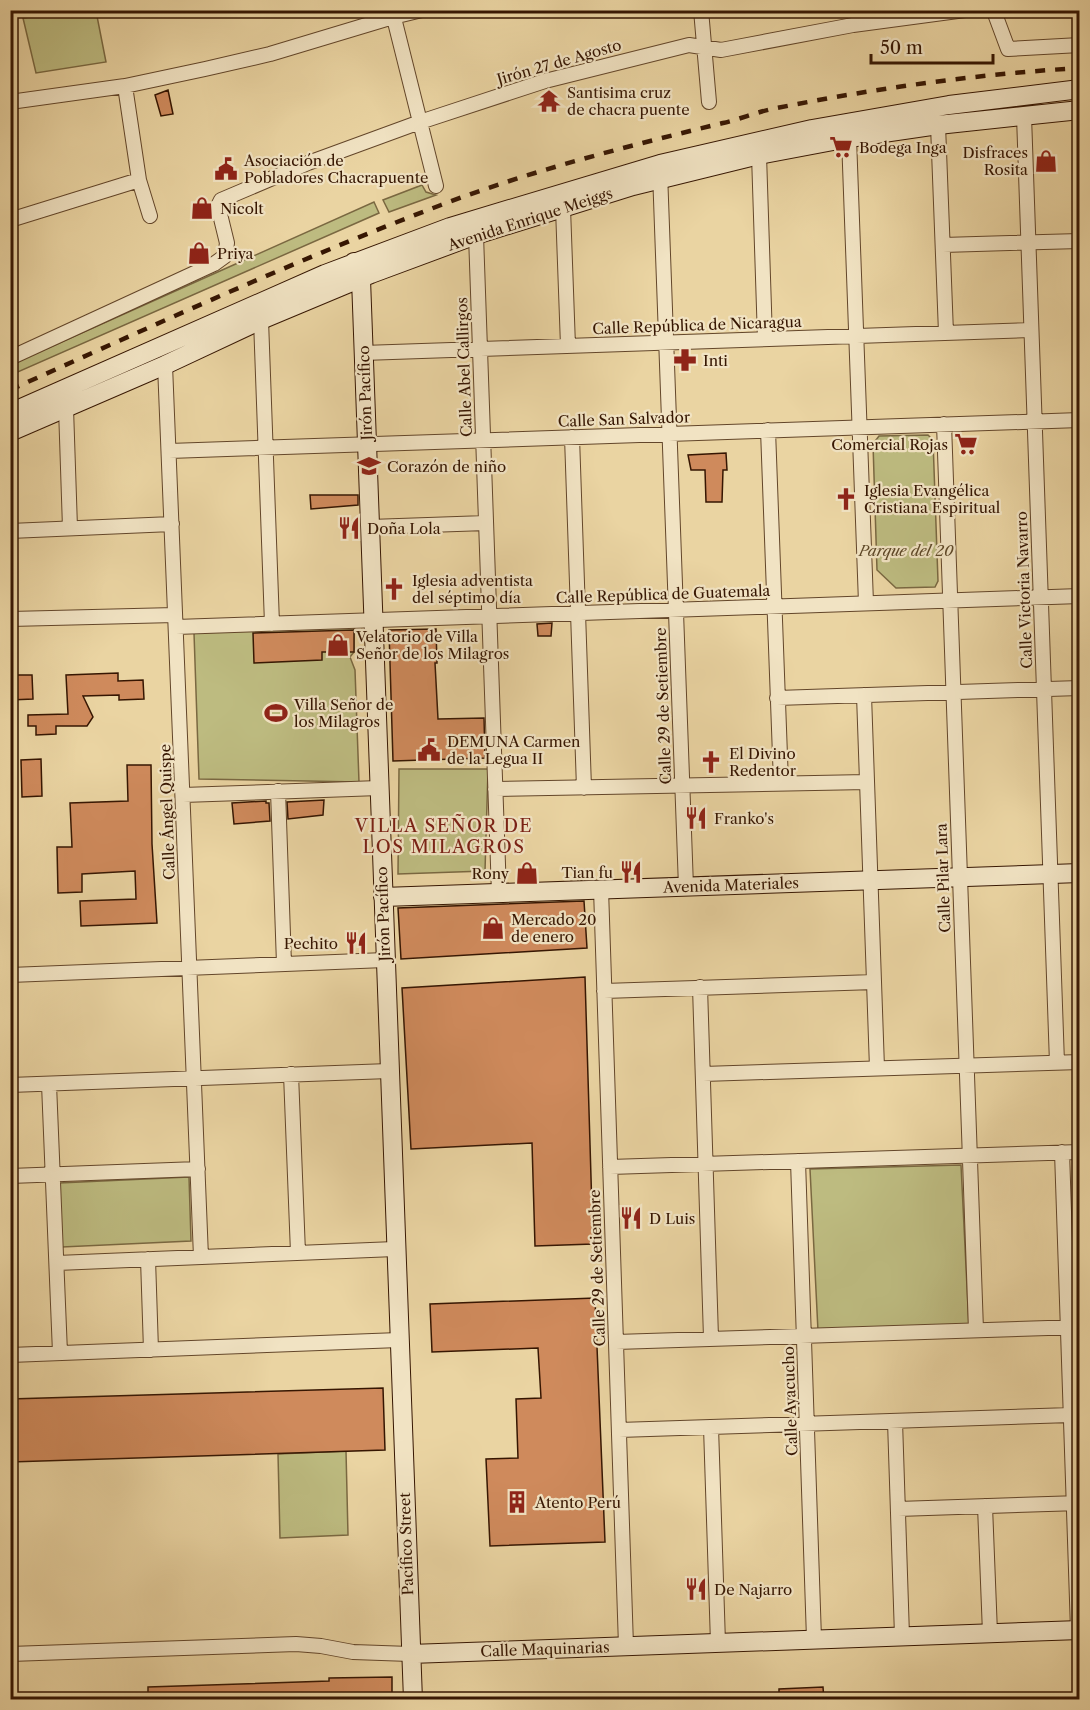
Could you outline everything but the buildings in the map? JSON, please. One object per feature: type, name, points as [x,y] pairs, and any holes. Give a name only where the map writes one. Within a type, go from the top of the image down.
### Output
[{"type":"street","points":[[10,102],[125,86],[205,69],[318,40],[393,14],[422,10]]},
{"type":"street","points":[[701,10],[709,102]]},
{"type":"street","name":"Jirón 27 de Agosto","points":[[10,358],[214,264],[225,256],[227,243],[218,206],[221,200],[308,163],[420,122],[545,81],[689,45],[721,50],[853,25],[965,10]]},
{"type":"street","points":[[992,10],[1008,49],[1080,45]]},
{"type":"street","points":[[393,14],[436,186]]},
{"type":"street","points":[[125,86],[139,180],[150,216]]},
{"type":"street","name":"Avenida Enrique Meiggs","points":[[13,421],[358,270],[450,227],[847,122],[1080,88]]},
{"type":"street","name":"Avenida Enrique Meiggs","points":[[13,421],[66,408],[165,366],[358,270],[633,186],[660,172],[849,138],[938,125],[1080,110]]},
{"type":"street","name":"Calle Victoria Navarro","points":[[1024,116],[1058,1063]]},
{"type":"street","points":[[938,125],[946,333]]},
{"type":"street","points":[[849,138],[866,603]]},
{"type":"street","points":[[759,155],[765,339]]},
{"type":"street","name":"Calle 29 de Setiembre","points":[[660,172],[686,887]]},
{"type":"street","points":[[10,220],[139,180]]},
{"type":"street","points":[[563,208],[568,346]]},
{"type":"street","name":"Calle Abel Callirgos","points":[[476,235],[499,893]]},
{"type":"street","points":[[943,245],[1080,241]]},
{"type":"street","name":"Jirón Pacífico","points":[[358,270],[367,444],[399,1340]]},
{"type":"street","points":[[261,320],[272,624]]},
{"type":"street","name":"Calle República de Nicaragua","points":[[363,353],[1031,330]]},
{"type":"street","name":"Calle Ángel Quispe","points":[[165,366],[201,1257]]},
{"type":"street","points":[[66,408],[70,528]]},
{"type":"street","name":"Calle San Salvador","points":[[169,451],[1080,420]]},
{"type":"street","name":"Calle Pilar Lara","points":[[944,424],[976,1330]]},
{"type":"street","points":[[768,430],[781,783]]},
{"type":"street","points":[[572,437],[584,788]]},
{"type":"street","points":[[370,527],[486,523]]},
{"type":"street","points":[[10,531],[172,524]]},
{"type":"street","name":"Calle República de Guatemala","points":[[10,619],[272,624],[1080,596]]},
{"type":"street","points":[[777,698],[1080,688]]},
{"type":"street","points":[[864,695],[878,1068]]},
{"type":"street","points":[[495,789],[867,782]]},
{"type":"street","points":[[183,795],[379,788]]},
{"type":"street","points":[[278,791],[285,964]]},
{"type":"street","name":"Avenida Materiales","points":[[383,897],[1080,873]]},
{"type":"street","name":"Calle 29 de Setiembre","points":[[601,889],[626,1646]]},
{"type":"street","points":[[10,975],[385,960]]},
{"type":"street","points":[[604,991],[874,982]]},
{"type":"street","points":[[700,987],[711,1338]]},
{"type":"street","points":[[702,1074],[1080,1062]]},
{"type":"street","points":[[10,1085],[389,1071]]},
{"type":"street","points":[[291,1074],[298,1253]]},
{"type":"street","points":[[49,1084],[60,1353]]},
{"type":"street","points":[[1062,1152],[1074,1327],[1071,1415],[1077,1503],[1079,1630]]},
{"type":"street","points":[[610,1167],[1080,1152]]},
{"type":"street","name":"Calle Ayacucho","points":[[798,1161],[814,1640]]},
{"type":"street","points":[[10,1176],[198,1168]]},
{"type":"street","points":[[57,1263],[395,1249]]},
{"type":"street","points":[[148,1259],[151,1350]]},
{"type":"street","points":[[616,1342],[1074,1327]]},
{"type":"street","points":[[10,1355],[399,1340]]},
{"type":"street","name":"Pacífico Street","points":[[399,1340],[413,1700]]},
{"type":"street","points":[[619,1430],[1071,1415]]},
{"type":"street","points":[[895,1421],[902,1636]]},
{"type":"street","points":[[711,1427],[718,1643]]},
{"type":"street","points":[[898,1509],[1077,1503]]},
{"type":"street","points":[[986,1506],[990,1633]]},
{"type":"street","name":"Calle Maquinarias","points":[[10,1654],[296,1644],[353,1652],[410,1654],[1079,1630]]},
{"type":"green space","points":[[78,10],[96,11],[106,62],[36,73],[23,18]]},
{"type":"green space","points":[[422,185],[426,192],[436,195],[389,212],[383,200]]},
{"type":"green space","points":[[374,202],[379,213],[11,375],[10,365]]},
{"type":"green space","name":"Parque del 20","points":[[928,435],[933,440],[938,581],[935,587],[896,588],[877,570],[873,444],[879,436]]},
{"type":"green space","name":"Villa Señor de los Milagros","points":[[354,627],[354,652],[350,657],[355,670],[359,782],[199,779],[194,633]]},
{"type":"green space","points":[[11,749],[15,749],[16,831],[11,831]]},
{"type":"green space","points":[[399,769],[488,769],[485,871],[398,874]]},
{"type":"green space","points":[[961,1165],[969,1328],[818,1331],[810,1169]]},
{"type":"green space","points":[[189,1177],[191,1241],[62,1247],[59,1183]]},
{"type":"green space","points":[[346,1451],[348,1535],[280,1538],[278,1454]]},
{"type":"railway","points":[[10,390],[332,248],[476,192],[546,170],[764,111],[815,101],[966,78],[1080,68]]},
{"type":"place","name":"Santisima cruz de chacra puente","points":[[549,101]]},
{"type":"place","name":"Bodega Inga","points":[[841,147]]},
{"type":"place","name":"Disfraces Rosita","points":[[1046,161]]},
{"type":"place","name":"Asociación de Pobladores Chacrapuente","points":[[226,169]]},
{"type":"place","name":"Nicolt","points":[[202,208]]},
{"type":"place","name":"Priya","points":[[199,253]]},
{"type":"place","name":"Inti","points":[[685,360]]},
{"type":"place","name":"Comercial Rojas","points":[[966,444]]},
{"type":"place","name":"Corazón de niño","points":[[369,466]]},
{"type":"place","name":"Iglesia Evangélica Cristiana Espiritual","points":[[846,499]]},
{"type":"place","name":"Doña Lola","points":[[349,528]]},
{"type":"place","name":"Iglesia adventista del séptimo día","points":[[394,589]]},
{"type":"place","name":"Velatorio de Villa Señor de los Milagros","points":[[338,645]]},
{"type":"place","name":"Villa Señor de los Milagros","points":[[276,713]]},
{"type":"place","name":"DEMUNA Carmen de la Legua II","points":[[429,750]]},
{"type":"place","name":"El Divino Redentor","points":[[711,762]]},
{"type":"place","name":"Franko's","points":[[696,818]]},
{"type":"place","name":"Tian fu","points":[[631,872]]},
{"type":"place","name":"Rony","points":[[527,873]]},
{"type":"place","name":"Mercado 20 de enero","points":[[493,928]]},
{"type":"place","name":"Pechito","points":[[356,943]]},
{"type":"place","name":"D Luis","points":[[631,1218]]},
{"type":"place","name":"Atento Perú","points":[[517,1502]]},
{"type":"place","name":"De Najarro","points":[[696,1589]]},
{"type":"district","name":"VILLA SEÑOR DE LOS MILAGROS","points":[[444,836]]}]
